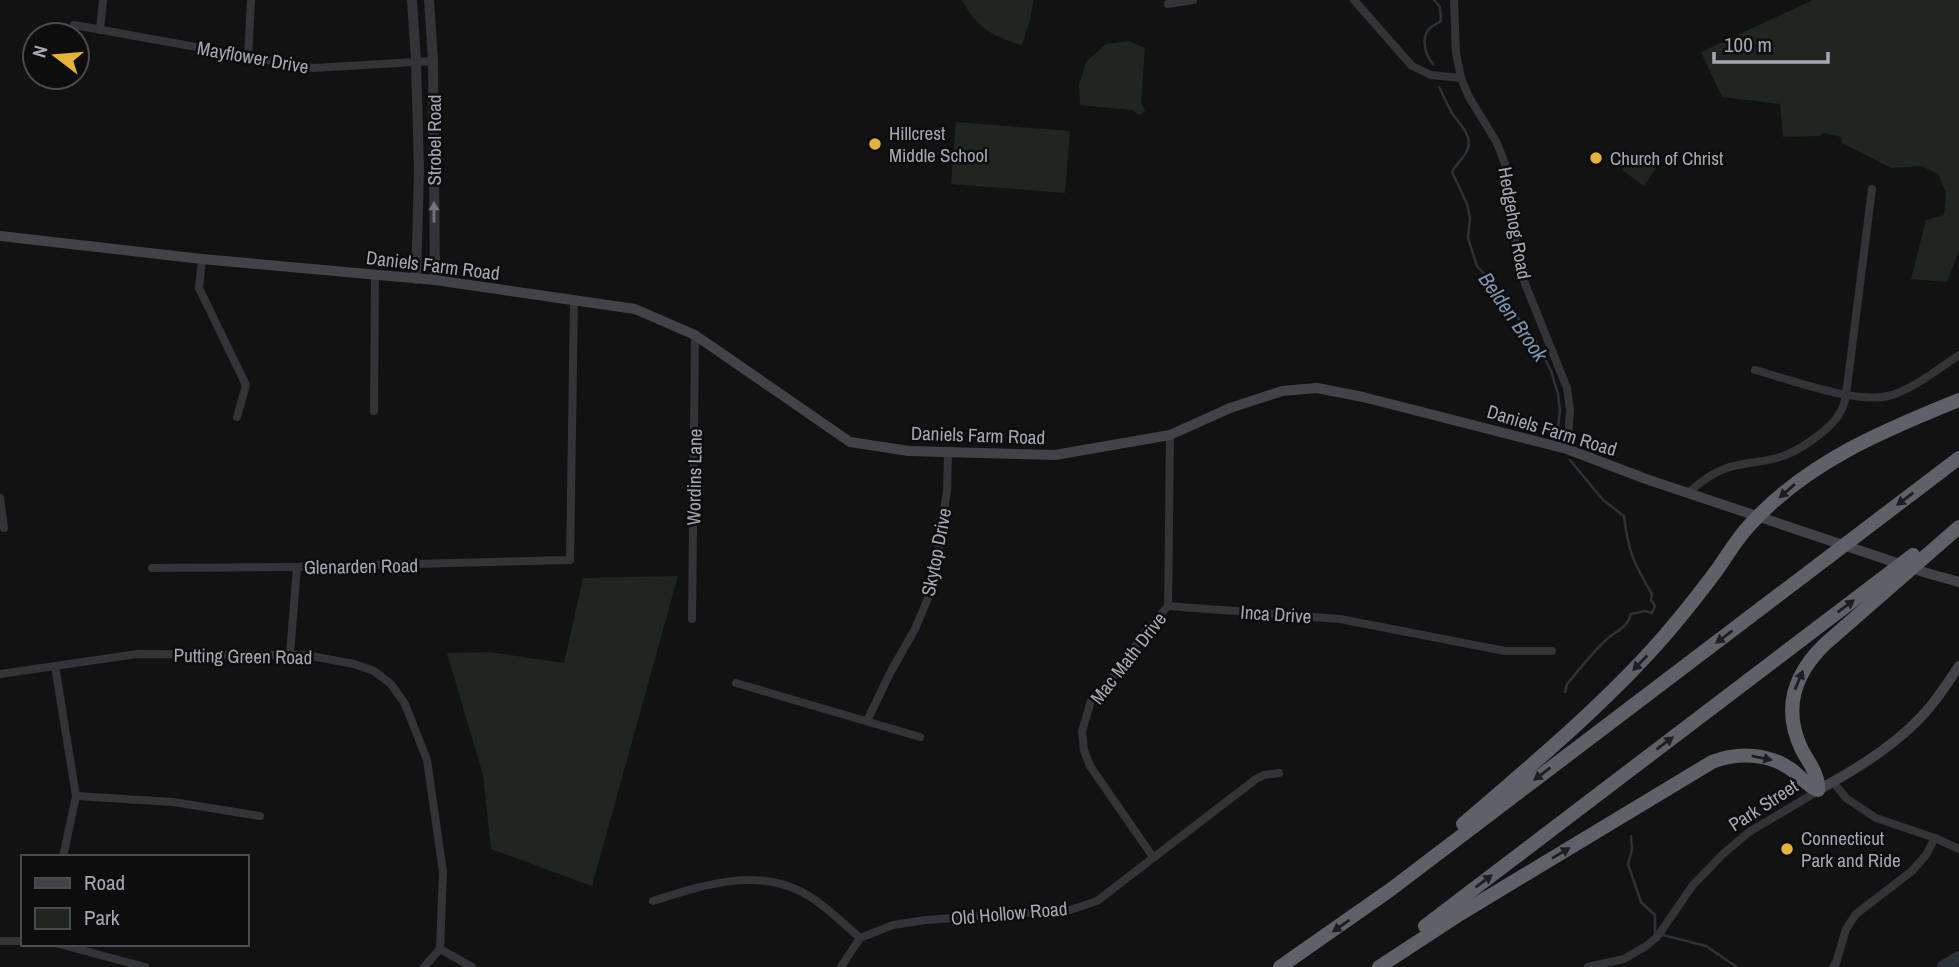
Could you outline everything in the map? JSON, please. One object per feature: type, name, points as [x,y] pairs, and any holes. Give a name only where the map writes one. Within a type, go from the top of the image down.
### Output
[{"type":"highway","points":[[1367,907],[1619,684],[1671,628],[1758,516],[1804,477],[1833,457],[1876,435],[1959,400]]},
{"type":"highway","points":[[1280,967],[1367,907],[1959,458]]},
{"type":"highway","points":[[1371,967],[1959,520]]},
{"type":"highway","points":[[1379,967],[1460,914],[1712,762],[1740,755],[1769,759],[1785,766],[1818,790],[1818,779],[1799,743],[1793,721],[1793,698],[1799,678],[1810,660],[1825,644],[1959,527]]},
{"type":"main road","name":"Daniels Farm Road","points":[[0,236],[202,259],[435,280],[635,309],[695,335],[850,442],[909,451],[1055,455],[1170,435],[1230,408],[1282,391],[1317,388],[1363,397],[1567,449],[1688,493],[1959,582]]},
{"type":"main road","name":"Park Street","points":[[1818,790],[1884,750],[1917,721],[1959,666]]},
{"type":"street","points":[[100,30],[103,0]]},
{"type":"street","points":[[248,56],[251,0]]},
{"type":"street","name":"Strobel Road","points":[[412,0],[419,170],[416,279]]},
{"type":"street","name":"Strobel Road","points":[[429,0],[433,61],[435,280]]},
{"type":"street","points":[[1168,4],[1193,0]]},
{"type":"street","points":[[1354,0],[1412,65],[1431,75],[1461,78]]},
{"type":"street","name":"Hedgehog Road","points":[[1454,0],[1461,78],[1469,97],[1497,143],[1505,164],[1515,239],[1524,281],[1567,388],[1570,410],[1567,449]]},
{"type":"street","name":"Mayflower Drive","points":[[91,28],[313,68],[433,61]]},
{"type":"street","points":[[1688,493],[1705,478],[1722,469],[1778,458],[1813,439],[1830,425],[1841,411],[1846,395],[1872,188]]},
{"type":"street","points":[[202,259],[199,288],[246,386],[237,417]]},
{"type":"street","points":[[374,411],[375,276]]},
{"type":"street","name":"Glenarden Road","points":[[152,568],[570,560],[574,301]]},
{"type":"street","name":"Wordins Lane","points":[[692,619],[695,335]]},
{"type":"street","points":[[1755,370],[1846,395],[1888,396],[1905,390],[1959,355]]},
{"type":"street","points":[[1168,606],[1170,435]]},
{"type":"street","name":"Skytop Drive","points":[[867,721],[915,629],[933,586],[947,491],[948,453]]},
{"type":"street","points":[[0,498],[4,528]]},
{"type":"street","points":[[290,654],[297,567]]},
{"type":"street","name":"Inca Drive","points":[[1168,606],[1340,619],[1504,651],[1552,651]]},
{"type":"street","name":"Mac Math Drive","points":[[1153,857],[1090,766],[1084,750],[1082,732],[1091,701],[1120,669],[1142,636],[1168,606]]},
{"type":"street","name":"Putting Green Road","points":[[0,674],[137,654],[306,655],[333,659],[374,671],[391,684],[405,704],[427,760],[443,872],[440,949]]},
{"type":"street","points":[[55,666],[76,796],[63,855]]},
{"type":"street","points":[[736,683],[920,737]]},
{"type":"street","name":"Old Hollow Road","points":[[860,938],[904,923],[1070,910],[1097,901],[1256,779],[1279,773]]},
{"type":"street","points":[[1833,782],[1846,797],[1876,818],[1959,849]]},
{"type":"street","name":"Park Street","points":[[1588,967],[1624,960],[1646,946],[1659,934],[1693,885],[1723,854],[1749,832],[1818,790]]},
{"type":"street","points":[[76,796],[173,802],[260,816]]},
{"type":"street","points":[[1833,967],[1846,929],[1856,914],[1912,871],[1926,855],[1935,838]]},
{"type":"street","points":[[653,901],[727,880],[767,880],[791,887],[814,899],[860,938],[841,967]]},
{"type":"street","points":[[0,941],[21,941]]},
{"type":"street","points":[[66,946],[145,967]]},
{"type":"street","points":[[424,967],[440,949],[472,967]]},
{"type":"green space","points":[[962,0],[1033,0],[1022,45],[1002,39],[987,30],[974,18]]},
{"type":"green space","points":[[1813,0],[1959,0],[1959,251],[1947,282],[1911,279],[1926,220],[1944,215],[1946,193],[1938,174],[1921,166],[1891,168],[1842,143],[1841,137],[1824,133],[1819,136],[1783,137],[1780,104],[1722,97],[1701,52]]},
{"type":"green space","points":[[1129,41],[1145,48],[1141,102],[1145,111],[1139,115],[1132,110],[1080,105],[1079,85],[1086,62],[1106,44]]},
{"type":"green space","points":[[956,122],[1070,131],[1065,193],[951,184]]},
{"type":"green space","points":[[1634,152],[1656,168],[1644,186],[1622,170]]},
{"type":"green space","points":[[678,576],[592,886],[491,849],[483,775],[447,653],[490,652],[564,663],[583,578]]},
{"type":"waterway","name":"Belden Brook","points":[[1433,64],[1426,51],[1425,40],[1431,27],[1441,21],[1440,7],[1434,0]]},
{"type":"waterway","name":"Belden Brook","points":[[1439,87],[1468,138],[1467,152],[1452,172],[1467,204],[1470,218],[1468,238],[1477,266],[1501,293],[1536,341],[1551,371],[1560,411],[1557,435]]},
{"type":"waterway","name":"Belden Brook","points":[[1565,692],[1567,684],[1585,662],[1624,626],[1631,614],[1645,611],[1652,613],[1655,606],[1651,600],[1652,594],[1633,557],[1624,516],[1603,500],[1570,460]]},
{"type":"waterway","name":"Belden Brook","points":[[1631,836],[1632,850],[1628,864],[1641,902],[1655,915],[1655,933],[1706,946],[1737,967]]},
{"type":"waterway","points":[[1944,967],[1959,958]]},
{"type":"place","name":"Hillcrest Middle School","points":[[875,144]]},
{"type":"place","name":"Church of Christ","points":[[1596,158]]},
{"type":"place","name":"Connecticut Park and Ride","points":[[1787,849]]}]
